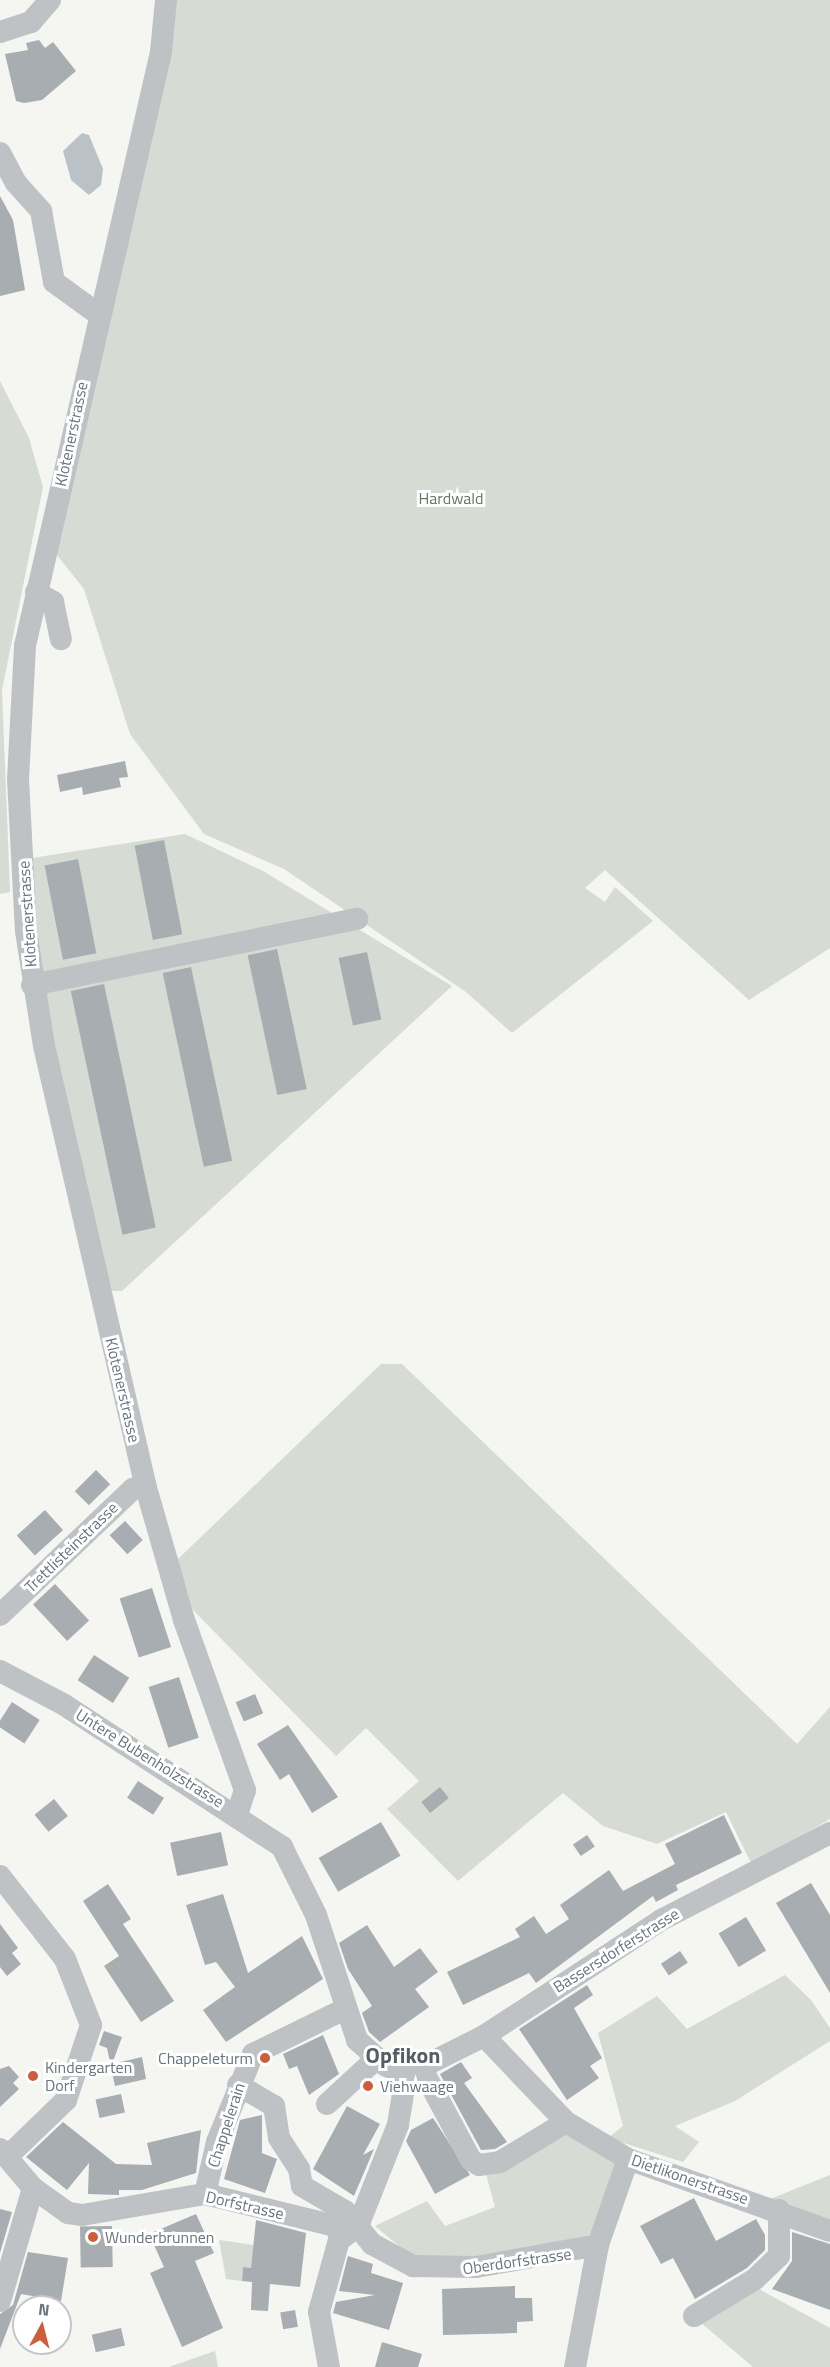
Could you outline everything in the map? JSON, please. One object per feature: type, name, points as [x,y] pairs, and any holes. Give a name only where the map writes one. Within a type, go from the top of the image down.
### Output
[{"type":"street","points":[[0,33],[31,22],[50,0]]},
{"type":"street","name":"Klotenerstrasse","points":[[166,0],[161,52],[98,314],[36,592],[19,691],[18,757],[32,985],[145,1484],[184,1620],[244,1790],[237,1814]]},
{"type":"street","points":[[0,153],[16,183],[41,211],[54,282],[98,314]]},
{"type":"street","points":[[36,592],[53,602],[61,639]]},
{"type":"street","points":[[32,985],[357,919]]},
{"type":"street","name":"Trettlisteinstrasse","points":[[0,1615],[133,1489],[145,1484]]},
{"type":"street","name":"Untere Bubenholzstrasse","points":[[0,1671],[48,1694],[272,1837],[290,1859],[330,1953],[345,2009]]},
{"type":"street","name":"Bassersdorferstrasse","points":[[414,2072],[484,2036],[630,1938],[830,1833]]},
{"type":"street","points":[[0,1876],[65,1959],[87,2004],[91,2025],[66,2100],[4,2153]]},
{"type":"street","points":[[345,2009],[357,2040],[376,2059],[414,2072],[471,2160],[479,2165],[501,2162],[566,2122]]},
{"type":"street","name":"Chappelerain","points":[[205,2194],[238,2085],[253,2054],[345,2009]]},
{"type":"street","name":"Dietlikonerstrasse","points":[[484,2036],[566,2122],[628,2159],[779,2210],[830,2231]]},
{"type":"street","points":[[327,2104],[376,2059]]},
{"type":"street","points":[[329,2367],[319,2312],[339,2240],[358,2226],[398,2125],[414,2072]]},
{"type":"street","name":"Oberdorfstrasse","points":[[238,2085],[274,2106],[279,2138],[299,2169],[302,2186],[345,2211],[372,2244],[413,2266],[439,2271],[576,2253],[598,2245]]},
{"type":"street","name":"Dorfstrasse","points":[[4,2153],[33,2188],[53,2206],[82,2215],[205,2194],[330,2225],[358,2226]]},
{"type":"street","points":[[575,2367],[598,2245],[628,2159]]},
{"type":"street","points":[[0,2301],[33,2188]]},
{"type":"street","points":[[694,2316],[755,2279],[779,2256],[779,2210]]},
{"type":"green space","name":"Hardwald","points":[[175,0],[830,0],[830,948],[749,1000],[605,870],[585,888],[605,902],[615,887],[653,921],[512,1033],[466,992],[284,869],[204,834],[130,734],[84,589],[53,550]]},
{"type":"green space","points":[[0,381],[29,438],[43,487],[2,690],[10,892],[0,894]]},
{"type":"green space","points":[[185,834],[263,871],[452,986],[122,1291],[108,1291],[38,975],[32,858]]},
{"type":"green space","points":[[381,1364],[402,1364],[797,1744],[830,1707],[830,1819],[752,1865],[726,1812],[657,1844],[603,1826],[563,1793],[458,1881],[387,1809],[419,1781],[366,1728],[336,1756],[193,1610],[177,1560]]},
{"type":"green space","points":[[785,1975],[811,2000],[830,2028],[830,2041],[735,2101],[675,2126],[699,2142],[683,2162],[608,2138],[623,2126],[598,2033],[657,1996],[687,2029]]},
{"type":"green space","points":[[563,2133],[619,2161],[592,2235],[441,2264],[405,2251],[375,2226],[427,2201],[445,2226],[495,2207],[486,2174]]},
{"type":"green space","points":[[830,2175],[830,2224],[770,2199]]},
{"type":"green space","points":[[219,2240],[254,2245],[251,2268],[243,2267],[242,2281],[226,2279]]},
{"type":"green space","points":[[759,2289],[830,2328],[830,2367],[753,2367],[700,2322]]},
{"type":"green space","points":[[215,2351],[218,2367],[169,2367]]},
{"type":"shaded area","points":[[82,133],[89,135],[103,169],[101,185],[89,195],[71,180],[63,151]]},
{"type":"building","points":[[39,40],[45,48],[53,42],[76,71],[42,100],[24,103],[16,101],[5,54],[28,50],[26,43]]},
{"type":"building","points":[[0,196],[13,220],[25,290],[0,296]]},
{"type":"building","points":[[125,761],[128,777],[119,778],[121,787],[83,795],[82,787],[60,792],[57,775]]},
{"type":"building","points":[[164,840],[182,934],[153,940],[135,846]]},
{"type":"building","points":[[78,859],[96,953],[63,960],[45,865]]},
{"type":"building","points":[[277,949],[307,1089],[277,1095],[248,955]]},
{"type":"building","points":[[367,952],[381,1019],[353,1026],[339,958]]},
{"type":"building","points":[[191,967],[232,1161],[204,1167],[163,973]]},
{"type":"building","points":[[104,984],[156,1228],[123,1235],[71,991]]},
{"type":"building","points":[[96,1470],[110,1484],[89,1505],[75,1491]]},
{"type":"building","points":[[45,1510],[63,1530],[35,1555],[17,1535]]},
{"type":"building","points":[[125,1521],[143,1540],[127,1554],[110,1535]]},
{"type":"building","points":[[55,1584],[89,1621],[67,1641],[33,1604]]},
{"type":"building","points":[[152,1588],[171,1647],[139,1657],[120,1599]]},
{"type":"building","points":[[94,1655],[129,1678],[113,1703],[78,1680]]},
{"type":"building","points":[[179,1677],[199,1738],[168,1748],[149,1687]]},
{"type":"building","points":[[255,1694],[263,1713],[244,1722],[236,1702]]},
{"type":"building","points":[[12,1702],[40,1720],[24,1743],[0,1728],[0,1720]]},
{"type":"building","points":[[288,1725],[338,1797],[312,1813],[289,1774],[280,1780],[257,1744]]},
{"type":"building","points":[[138,1781],[164,1798],[153,1815],[127,1798]]},
{"type":"building","points":[[440,1787],[449,1798],[430,1813],[421,1802]]},
{"type":"building","points":[[54,1799],[68,1816],[48,1832],[35,1815]]},
{"type":"building","points":[[724,1815],[742,1853],[676,1885],[678,1890],[656,1902],[653,1896],[536,1983],[529,1973],[463,2005],[447,1972],[520,1937],[515,1929],[534,1916],[546,1934],[569,1919],[560,1905],[609,1870],[623,1891],[675,1864],[665,1844]]},
{"type":"building","points":[[381,1822],[400,1856],[338,1892],[319,1858]]},
{"type":"building","points":[[221,1832],[228,1865],[177,1876],[170,1843]]},
{"type":"building","points":[[587,1835],[595,1847],[581,1856],[573,1845]]},
{"type":"building","points":[[811,1883],[830,1915],[830,1993],[776,1903]]},
{"type":"building","points":[[108,1884],[131,1919],[123,1924],[174,2001],[141,2022],[104,1966],[119,1956],[83,1901]]},
{"type":"building","points":[[223,1894],[248,1973],[302,1936],[323,1979],[226,2042],[203,2010],[235,1987],[216,1962],[205,1965],[186,1905]]},
{"type":"building","points":[[746,1917],[766,1950],[739,1967],[719,1933]]},
{"type":"building","points":[[0,1924],[18,1948],[12,1953],[21,1964],[7,1976],[0,1967]]},
{"type":"building","points":[[367,1925],[394,1967],[420,1948],[438,1972],[415,1989],[429,2007],[380,2042],[369,2032],[362,2013],[372,2006],[348,1969],[339,1943]]},
{"type":"building","points":[[680,1951],[688,1963],[669,1975],[661,1964]]},
{"type":"building","points":[[587,1985],[593,1995],[574,2008],[602,2058],[590,2066],[599,2078],[567,2100],[519,2029]]},
{"type":"building","points":[[104,2031],[122,2037],[112,2064],[142,2057],[146,2079],[115,2086],[107,2048],[99,2045]]},
{"type":"building","points":[[323,2035],[339,2074],[309,2095],[297,2066],[289,2069],[283,2054]]},
{"type":"building","points":[[461,2062],[472,2078],[464,2083],[507,2142],[495,2149],[481,2150],[440,2074]]},
{"type":"building","points":[[9,2066],[19,2077],[13,2083],[19,2089],[0,2107],[0,2069]]},
{"type":"building","points":[[121,2094],[125,2113],[100,2118],[96,2099]]},
{"type":"building","points":[[347,2106],[380,2124],[363,2155],[374,2149],[354,2196],[313,2169]]},
{"type":"building","points":[[262,2115],[262,2153],[277,2159],[265,2193],[224,2179],[240,2120]]},
{"type":"building","points":[[433,2118],[470,2175],[435,2194],[406,2141],[411,2130]]},
{"type":"building","points":[[63,2122],[116,2164],[152,2165],[147,2143],[201,2130],[196,2173],[142,2190],[119,2190],[119,2195],[88,2194],[89,2163],[67,2190],[26,2157]]},
{"type":"building","points":[[694,2198],[716,2241],[756,2219],[765,2235],[765,2250],[747,2268],[695,2299],[673,2258],[661,2264],[640,2226]]},
{"type":"building","points":[[0,2209],[12,2212],[0,2253]]},
{"type":"building","points":[[196,2214],[214,2253],[195,2261],[223,2328],[182,2347],[150,2273],[164,2267],[149,2234]]},
{"type":"building","points":[[256,2220],[306,2233],[300,2287],[270,2284],[268,2311],[251,2310],[252,2282],[242,2281],[243,2267],[251,2268]]},
{"type":"building","points":[[112,2226],[113,2267],[81,2268],[80,2227]]},
{"type":"building","points":[[792,2232],[830,2244],[830,2310],[772,2289],[792,2261]]},
{"type":"building","points":[[28,2252],[68,2258],[62,2295],[16,2295]]},
{"type":"building","points":[[348,2256],[373,2264],[371,2273],[403,2283],[389,2330],[333,2313],[336,2302],[375,2295],[339,2291]]},
{"type":"building","points":[[515,2286],[515,2298],[532,2298],[533,2321],[517,2322],[517,2333],[443,2335],[442,2289]]},
{"type":"building","points":[[12,2306],[12,2318],[0,2349],[0,2314]]},
{"type":"building","points":[[295,2310],[298,2327],[283,2329],[280,2313]]},
{"type":"building","points":[[121,2328],[125,2346],[96,2352],[92,2335]]},
{"type":"building","points":[[382,2342],[422,2354],[418,2367],[375,2367]]},
{"type":"place","name":"Chappeleturm","points":[[265,2058]]},
{"type":"place","name":"Kindergarten Dorf","points":[[33,2076]]},
{"type":"place","name":"Viehwaage","points":[[368,2086]]},
{"type":"place","name":"Wunderbrunnen","points":[[93,2237]]},
{"type":"district","name":"Opfikon","points":[[403,2056]]}]
